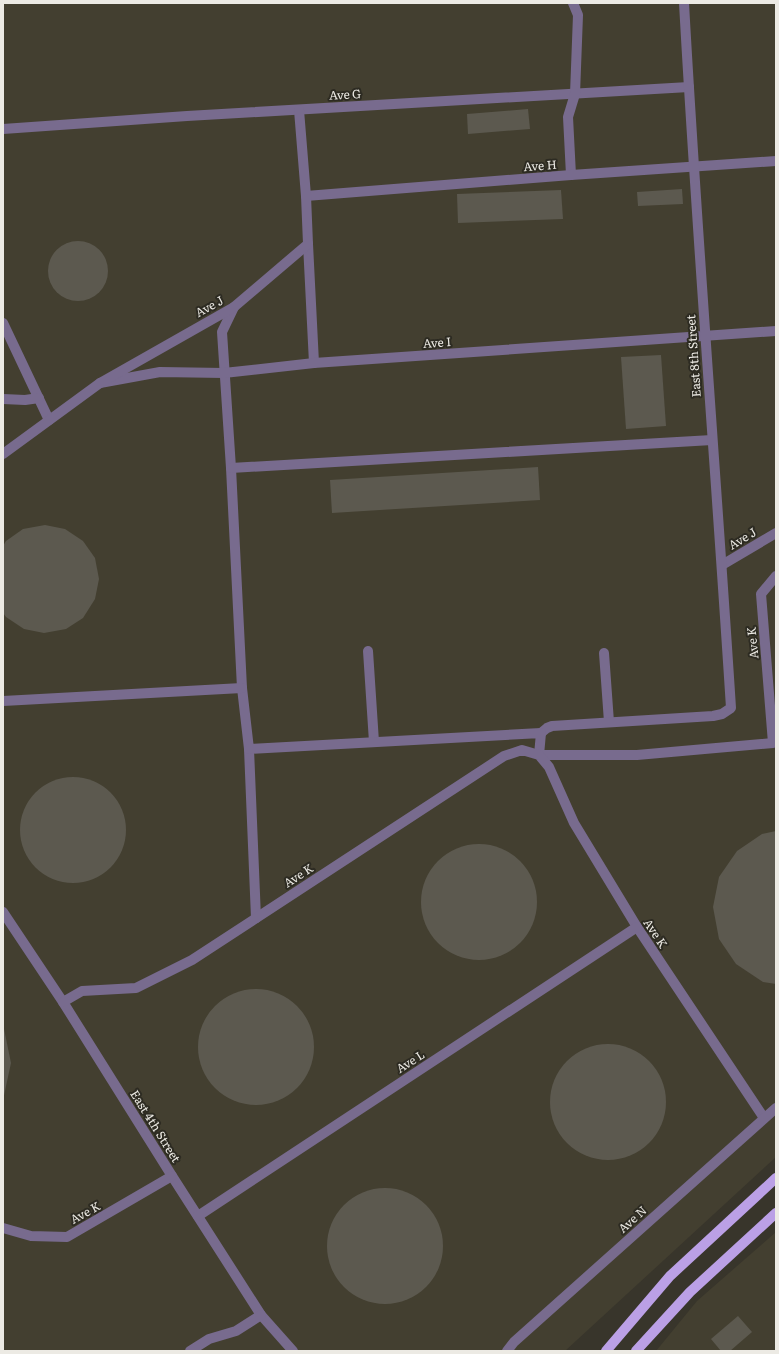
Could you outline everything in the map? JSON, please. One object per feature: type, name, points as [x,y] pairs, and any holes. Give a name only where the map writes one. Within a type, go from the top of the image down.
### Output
[{"type":"main road","points":[[606,1351],[670,1276],[776,1178]]},
{"type":"main road","points":[[636,1351],[690,1292],[776,1213]]},
{"type":"street","points":[[571,175],[568,117],[575,94],[578,15],[573,3]]},
{"type":"street","name":"East 8th Street","points":[[608,722],[713,716],[722,714],[731,708],[722,565],[704,336],[684,3]]},
{"type":"street","name":"Ave G","points":[[3,129],[689,87]]},
{"type":"street","points":[[299,110],[306,196],[314,363]]},
{"type":"street","name":"Ave H","points":[[306,196],[571,175],[776,161]]},
{"type":"street","name":"Ave J","points":[[3,454],[100,383],[234,307],[308,244]]},
{"type":"street","points":[[234,307],[222,332],[231,468],[242,688],[249,750],[256,918]]},
{"type":"street","points":[[3,323],[49,420]]},
{"type":"street","name":"Ave I","points":[[100,383],[160,372],[224,372],[314,363],[776,331]]},
{"type":"street","points":[[3,399],[25,400],[39,398]]},
{"type":"street","points":[[231,468],[712,440]]},
{"type":"street","name":"Ave J","points":[[722,565],[776,533]]},
{"type":"street","name":"Ave K","points":[[64,1002],[82,991],[136,988],[192,960],[504,756],[522,750],[539,755],[637,755],[773,743],[761,594],[776,576]]},
{"type":"street","points":[[368,651],[374,742]]},
{"type":"street","points":[[249,750],[541,733],[552,726],[608,722],[604,653]]},
{"type":"street","points":[[3,700],[242,688]]},
{"type":"street","points":[[539,755],[541,733]]},
{"type":"street","name":"Ave K","points":[[539,755],[549,767],[574,823],[637,927],[764,1118]]},
{"type":"street","name":"East 4th Street","points":[[3,912],[64,1002],[172,1176],[261,1315],[293,1351]]},
{"type":"street","name":"Ave L","points":[[198,1216],[637,927]]},
{"type":"street","name":"Ave N","points":[[507,1351],[514,1342],[776,1108]]},
{"type":"street","name":"Ave K","points":[[3,1228],[31,1236],[66,1237],[172,1176]]},
{"type":"street","points":[[190,1351],[209,1339],[236,1331],[261,1315]]},
{"type":"shaded area","points":[[3,3],[776,3],[776,1157],[565,1351],[3,1351]]},
{"type":"shaded area","points":[[776,1232],[776,1351],[656,1351],[697,1301]]},
{"type":"building","points":[[528,109],[530,129],[468,134],[467,114]]},
{"type":"building","points":[[682,189],[683,204],[638,206],[637,192]]},
{"type":"building","points":[[561,190],[563,219],[458,223],[457,194]]},
{"type":"building","points":[[78,241],[95,246],[103,254],[108,271],[103,288],[95,296],[78,301],[61,296],[53,288],[48,271],[53,254],[61,246]]},
{"type":"building","points":[[661,355],[666,426],[626,429],[621,357]]},
{"type":"building","points":[[538,467],[540,500],[332,513],[330,480]]},
{"type":"building","points":[[45,525],[65,529],[83,541],[95,558],[99,579],[95,599],[83,618],[66,629],[44,633],[24,629],[6,617],[3,613],[3,546],[6,541],[23,529]]},
{"type":"building","points":[[73,777],[93,781],[111,792],[122,810],[126,830],[122,850],[111,868],[93,879],[73,883],[53,879],[35,868],[24,850],[20,830],[24,810],[35,792],[53,781]]},
{"type":"building","points":[[776,831],[776,984],[763,982],[736,964],[719,939],[713,907],[719,877],[737,851],[762,834]]},
{"type":"building","points":[[479,844],[501,848],[511,853],[520,861],[528,870],[533,880],[537,902],[533,924],[528,934],[520,943],[511,951],[501,956],[479,960],[457,956],[447,951],[438,943],[430,934],[425,924],[421,902],[425,880],[430,870],[438,861],[447,853],[457,848]]},
{"type":"building","points":[[256,989],[278,993],[288,998],[297,1006],[305,1015],[310,1025],[314,1047],[310,1069],[305,1079],[297,1088],[288,1096],[278,1101],[256,1105],[234,1101],[224,1096],[215,1088],[207,1079],[202,1069],[198,1047],[202,1025],[207,1015],[215,1006],[224,998],[234,993]]},
{"type":"building","points":[[3,1024],[11,1063],[3,1100]]},
{"type":"building","points":[[608,1044],[630,1048],[640,1053],[649,1061],[657,1070],[662,1080],[666,1102],[662,1124],[657,1134],[649,1143],[640,1151],[630,1156],[608,1160],[586,1156],[576,1151],[567,1143],[559,1134],[554,1124],[550,1102],[554,1080],[559,1070],[567,1061],[576,1053],[586,1048]]},
{"type":"building","points":[[385,1188],[407,1192],[417,1197],[426,1205],[434,1214],[439,1224],[443,1246],[439,1268],[434,1278],[426,1287],[417,1295],[407,1300],[385,1304],[363,1300],[353,1295],[344,1287],[336,1278],[331,1268],[327,1246],[331,1224],[336,1214],[344,1205],[353,1197],[363,1192]]},
{"type":"building","points":[[738,1316],[752,1332],[730,1351],[721,1351],[711,1339]]}]
